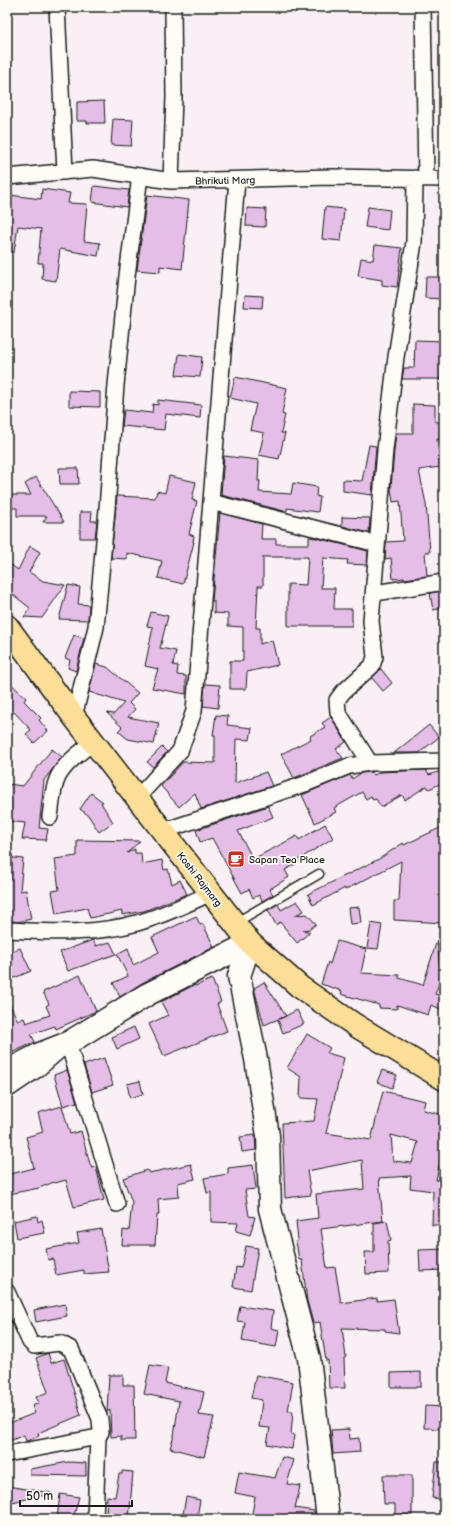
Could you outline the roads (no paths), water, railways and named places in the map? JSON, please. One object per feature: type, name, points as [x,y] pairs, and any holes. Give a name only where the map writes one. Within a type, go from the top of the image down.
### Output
[{"type":"main road","name":"Koshi Rajmarg","points":[[7,626],[74,717],[250,943],[300,987],[343,1017],[444,1080]]},
{"type":"street","points":[[57,7],[65,172]]},
{"type":"street","points":[[171,181],[174,97],[173,7]]},
{"type":"street","points":[[370,763],[338,712],[337,700],[343,692],[372,666],[375,657],[371,621],[375,593],[377,544],[386,442],[414,242],[420,178],[423,7]]},
{"type":"street","name":"Bhrikuti Marg","points":[[7,177],[93,169],[171,181],[332,176],[444,179]]},
{"type":"street","points":[[74,717],[96,627],[116,385],[127,276],[140,176]]},
{"type":"street","points":[[137,798],[180,751],[194,711],[237,180]]},
{"type":"street","points":[[211,502],[377,544]]},
{"type":"street","points":[[375,593],[444,582]]},
{"type":"street","points":[[50,818],[58,776],[76,756],[94,741]]},
{"type":"street","points":[[163,831],[305,784],[349,766],[370,763],[444,761]]},
{"type":"street","points":[[7,930],[41,932],[105,930],[137,923],[168,912],[211,893]]},
{"type":"street","points":[[7,1090],[38,1069],[68,1043],[148,994],[250,943]]},
{"type":"street","points":[[250,943],[239,976],[256,1059],[268,1136],[270,1209],[310,1358],[328,1519]]},
{"type":"street","points":[[7,1071],[40,1054],[68,1043]]},
{"type":"street","points":[[68,1043],[117,1204]]},
{"type":"street","points":[[7,1292],[30,1342],[34,1346],[60,1343],[71,1349],[100,1419],[101,1432],[98,1437],[95,1519]]},
{"type":"street","points":[[7,1454],[98,1437]]},
{"type":"lane","points":[[234,924],[319,874]]},
{"type":"place","name":"Sapan Tea Place","points":[[236,859]]}]
